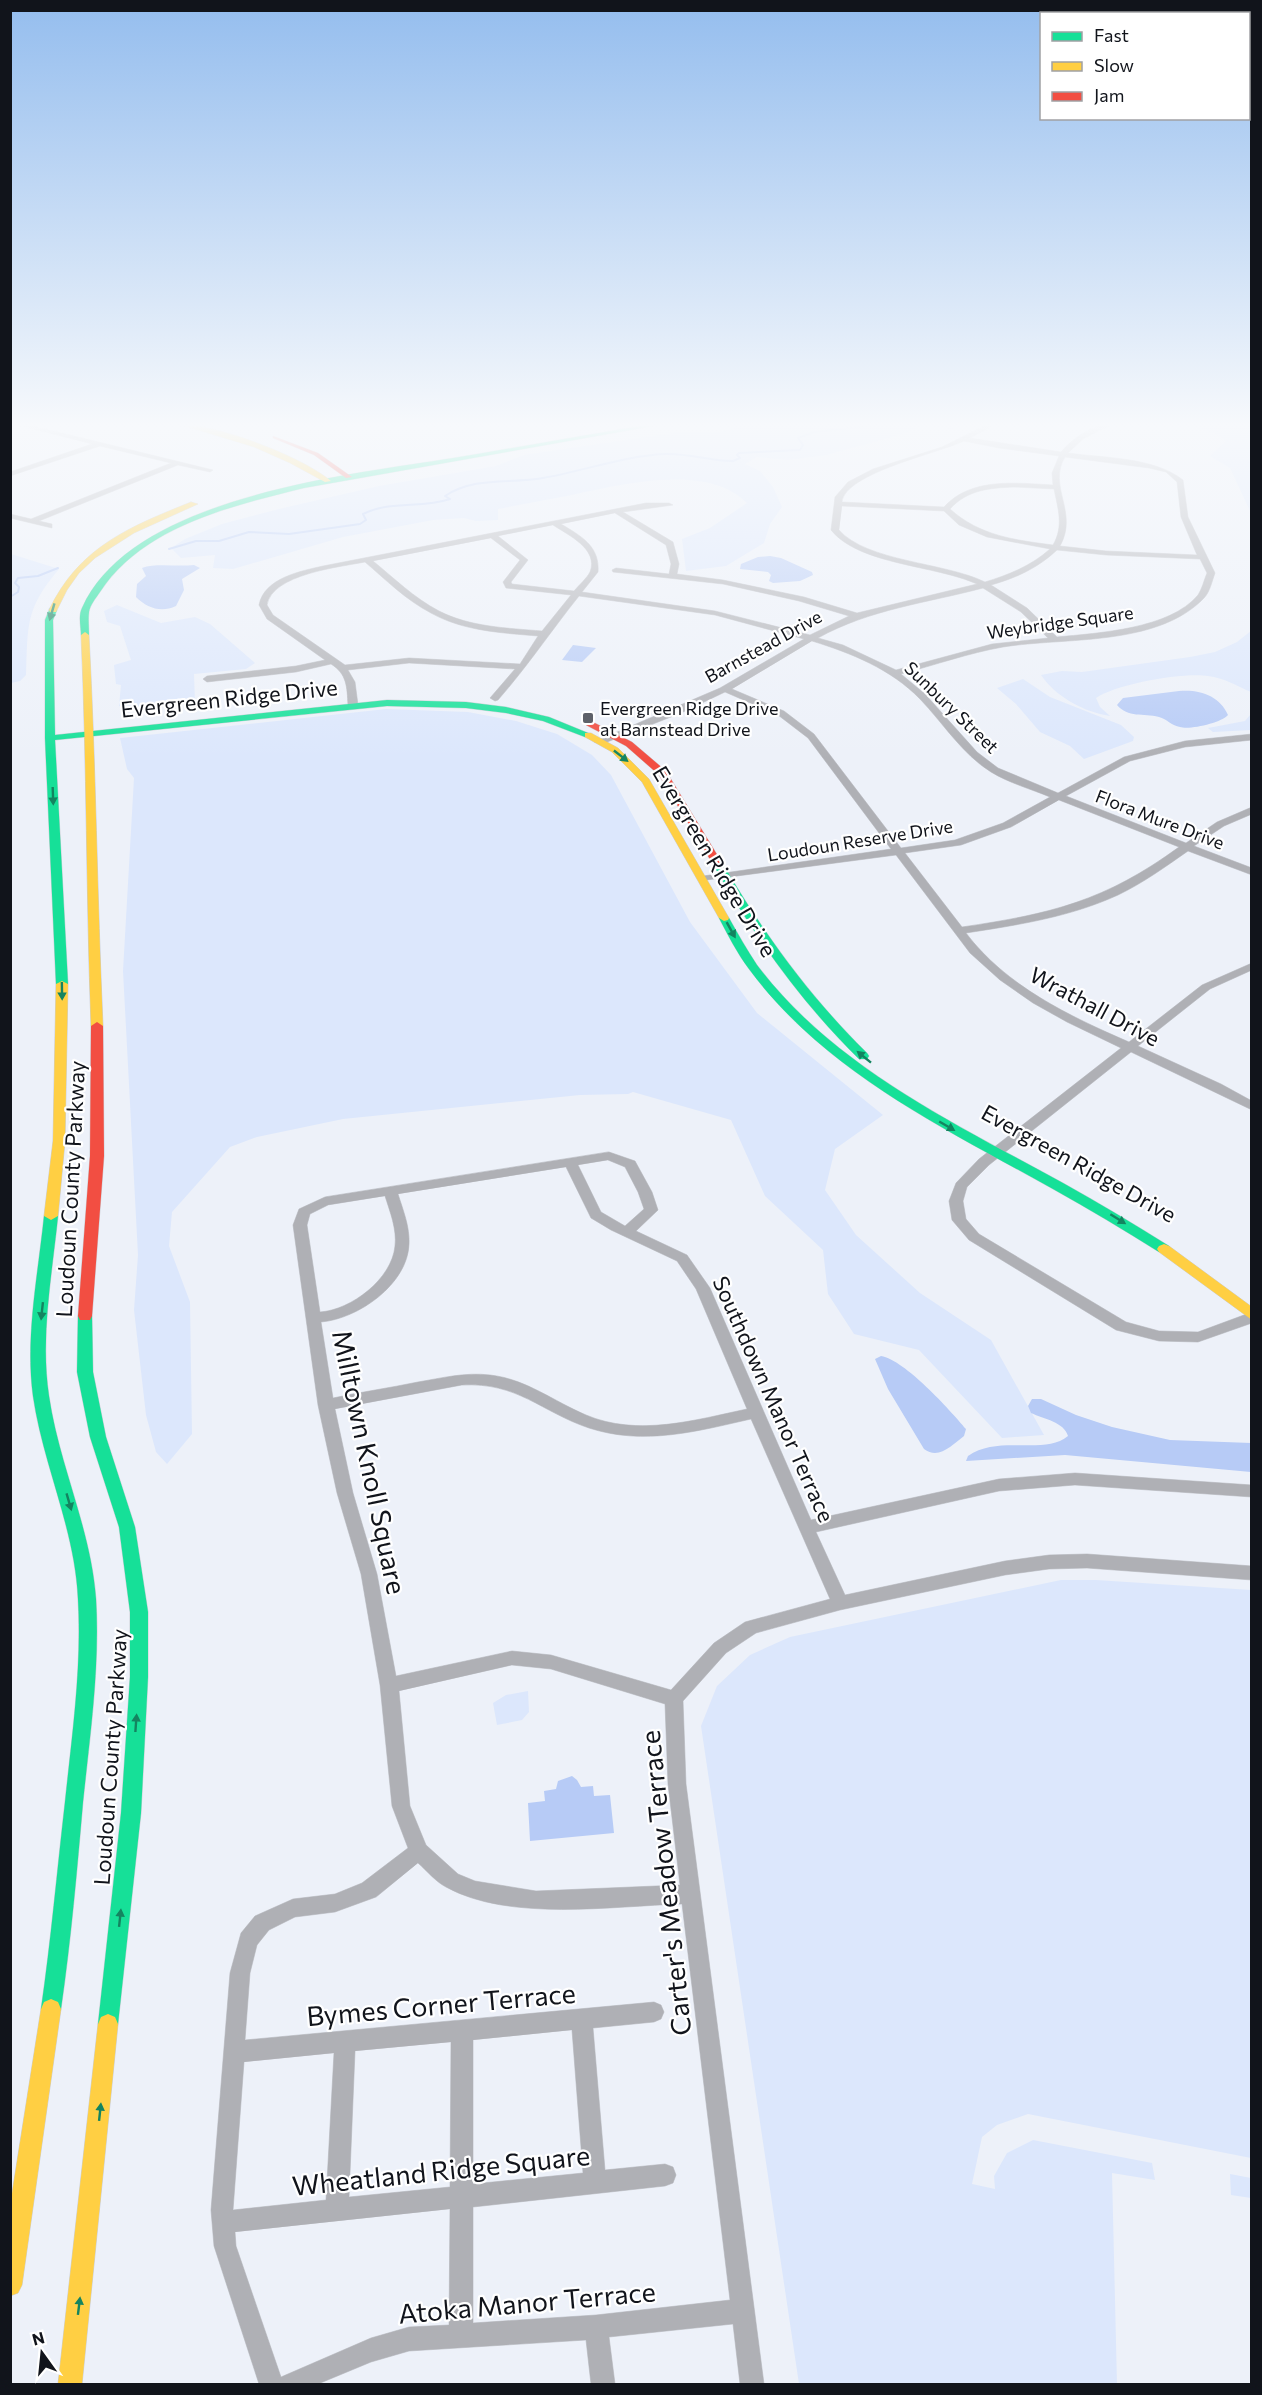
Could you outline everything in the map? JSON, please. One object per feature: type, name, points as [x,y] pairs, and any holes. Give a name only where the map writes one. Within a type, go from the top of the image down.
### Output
[{"type":"main road","name":"Loudoun County Parkway","points":[[10,2285],[55,1984],[88,1662],[87,1597],[83,1567],[69,1502],[48,1431],[41,1395],[39,1364],[40,1329],[59,1141],[62,1059],[62,990],[50,733],[49,620],[58,594],[76,572],[116,540],[125,536]]},
{"type":"main road","name":"Loudoun County Parkway","points":[[70,2385],[131,1814],[139,1677],[139,1612],[135,1572],[127,1527],[98,1437],[85,1372],[84,1330],[97,1156],[98,1065],[91,878],[86,610],[93,592],[117,564],[143,545],[161,536]]},
{"type":"main road","name":"Evergreen Ridge Drive","points":[[50,733],[431,693],[495,698],[562,714],[616,735],[641,752],[663,773],[777,960],[799,992],[854,1048],[926,1101],[1000,1149],[1116,1218],[1215,1286],[1251,1316]]},
{"type":"main road","name":"Evergreen Ridge Drive","points":[[353,701],[423,702],[488,708],[541,718],[599,742],[626,759],[643,776],[756,971],[806,1025],[899,1097],[1000,1149],[1074,1181],[1173,1240],[1251,1298]]},
{"type":"street","points":[[353,701],[351,682],[343,668],[270,617],[263,605],[264,599],[274,586],[297,575],[488,536]]},
{"type":"street","name":"Sunbury Street","points":[[493,536],[524,560],[507,582],[509,586],[641,601],[715,613],[809,637],[868,659],[895,673],[922,696],[974,754],[995,770],[1057,796]]},
{"type":"street","points":[[495,698],[522,667],[544,634],[594,572],[597,560],[588,545],[574,536]]},
{"type":"street","points":[[657,536],[670,544],[675,564],[673,576]]},
{"type":"street","points":[[838,536],[847,543],[865,551],[949,570],[983,584],[1023,607],[1054,639]]},
{"type":"street","points":[[999,536],[1057,547],[1130,555],[1203,557]]},
{"type":"street","points":[[1057,547],[1063,536]]},
{"type":"street","name":"Weybridge Square","points":[[895,673],[976,650],[1126,630],[1158,622],[1189,608],[1206,591],[1211,573],[1193,536]]},
{"type":"street","name":"Barnstead Drive","points":[[599,742],[724,689],[809,637],[857,616],[911,600],[983,584],[1031,567],[1057,547]]},
{"type":"street","points":[[367,560],[428,609],[444,617],[473,625],[544,634]]},
{"type":"street","points":[[616,570],[731,584],[801,599],[857,616]]},
{"type":"street","points":[[207,679],[296,669],[331,661]]},
{"type":"street","points":[[343,668],[369,662],[400,661],[522,667]]},
{"type":"street","name":"Wrathall Drive","points":[[724,689],[777,709],[802,727],[959,931],[986,963],[1021,991],[1129,1048],[1222,1089],[1251,1106]]},
{"type":"street","name":"Loudoun Reserve Drive","points":[[703,879],[900,853],[957,843],[1007,825],[1115,764],[1144,753],[1185,744],[1251,737]]},
{"type":"street","name":"Flora Mure Drive","points":[[1057,796],[1251,872]]},
{"type":"street","points":[[959,931],[1024,921],[1094,901],[1132,884],[1223,823],[1251,810]]},
{"type":"street","points":[[1251,966],[1206,987],[1000,1149],[961,1186],[956,1201],[959,1220],[974,1237],[1121,1326],[1159,1336],[1198,1337],[1236,1325],[1251,1316]]},
{"type":"street","name":"Milltown Knoll Square","points":[[627,1231],[651,1210],[645,1192],[630,1164],[609,1156],[325,1201],[304,1212],[300,1225],[326,1405],[345,1493],[369,1574],[389,1685],[400,1806],[419,1851],[451,1880],[474,1890],[536,1900],[691,1894]]},
{"type":"street","name":"Southdown Manor Terrace","points":[[570,1162],[596,1215],[682,1258],[704,1288],[840,1603]]},
{"type":"street","points":[[312,1318],[342,1314],[359,1307],[394,1270],[402,1254],[402,1235],[391,1191]]},
{"type":"street","points":[[326,1405],[459,1380],[488,1379],[511,1383],[594,1424],[622,1430],[654,1432],[757,1412]]},
{"type":"street","points":[[806,1528],[999,1485],[1075,1479],[1251,1491]]},
{"type":"street","name":"Carter's Meadow Terrace","points":[[752,2385],[741,2312],[677,1784],[674,1699],[720,1648],[751,1627],[840,1603],[1005,1568],[1049,1562],[1087,1561],[1251,1573]]},
{"type":"street","points":[[389,1685],[512,1658],[551,1662],[674,1699]]},
{"type":"street","points":[[271,2385],[225,2246],[222,2210],[240,1973],[248,1940],[262,1923],[293,1908],[335,1903],[369,1890],[419,1851]]},
{"type":"street","name":"Bymes Corner Terrace","points":[[234,2052],[654,2012]]},
{"type":"street","points":[[582,2019],[595,2182]]},
{"type":"street","points":[[462,2030],[462,2336]]},
{"type":"street","points":[[337,2209],[345,2041]]},
{"type":"street","name":"Wheatland Ridge Square","points":[[223,2222],[665,2175]]},
{"type":"street","name":"Atoka Manor Terrace","points":[[290,2385],[371,2350],[400,2342],[596,2327],[741,2312]]},
{"type":"street","points":[[596,2327],[603,2385]]},
{"type":"shaded area","points":[[193,536],[350,536],[233,569],[213,568],[215,555],[181,558],[171,548]]},
{"type":"shaded area","points":[[690,536],[766,536],[764,543],[726,566],[686,571],[682,539]]},
{"type":"shaded area","points":[[11,554],[59,569],[34,607],[28,630],[26,675],[20,681],[11,683]]},
{"type":"shaded area","points":[[117,605],[161,623],[195,617],[210,624],[255,663],[246,669],[194,674],[195,704],[127,708],[119,706],[121,685],[116,684],[114,665],[131,660],[120,626],[107,622],[104,611]]},
{"type":"shaded area","points":[[1251,631],[1251,692],[1225,680],[1208,676],[1151,680],[1119,688],[1096,698],[1100,707],[1110,716],[1090,711],[1071,702],[1054,690],[1041,675],[1062,671],[1082,672],[1215,652],[1237,642]]},
{"type":"shaded area","points":[[1023,679],[1050,697],[1121,725],[1134,737],[1133,741],[1084,759],[1070,746],[1040,732],[1016,704],[997,688]]},
{"type":"shaded area","points":[[386,709],[468,712],[516,721],[557,734],[592,755],[611,775],[690,922],[757,1013],[883,1115],[835,1149],[825,1190],[856,1235],[920,1293],[991,1340],[1044,1435],[1002,1438],[919,1350],[854,1334],[828,1294],[823,1250],[765,1196],[731,1120],[633,1092],[580,1095],[343,1119],[257,1137],[230,1147],[172,1212],[169,1246],[190,1302],[192,1434],[167,1464],[156,1452],[146,1415],[134,1310],[138,1255],[123,971],[134,778],[127,769],[120,738]]},
{"type":"shaded area","points":[[1251,714],[1251,730],[1213,732],[1208,728],[1245,721]]},
{"type":"shaded area","points":[[1061,1580],[1096,1580],[1251,1590],[1251,2158],[1028,2114],[997,2125],[982,2137],[972,2184],[995,2189],[994,2176],[1007,2153],[1033,2140],[1152,2163],[1155,2180],[1112,2173],[1117,2384],[799,2384],[701,1726],[717,1686],[750,1655],[790,1637]]},
{"type":"shaded area","points":[[528,1691],[529,1712],[522,1720],[497,1725],[493,1703],[506,1695]]},
{"type":"shaded area","points":[[1230,2174],[1251,2178],[1251,2198],[1231,2195]]},
{"type":"water","points":[[758,557],[781,558],[812,572],[813,575],[800,581],[773,583],[769,581],[771,575],[768,572],[740,569],[741,564]]},
{"type":"water","points":[[194,565],[200,568],[182,579],[184,590],[176,606],[165,609],[154,608],[136,597],[137,584],[146,576],[142,568]]},
{"type":"water","points":[[573,645],[596,648],[582,662],[562,660]]},
{"type":"water","points":[[1194,691],[1208,695],[1220,703],[1228,715],[1212,723],[1185,728],[1159,717],[1126,712],[1117,705],[1123,698]]},
{"type":"water","points":[[881,1356],[902,1366],[927,1387],[966,1429],[964,1436],[940,1452],[935,1453],[924,1449],[888,1389],[875,1359]]},
{"type":"water","points":[[1032,1399],[1041,1399],[1076,1415],[1112,1427],[1170,1440],[1251,1443],[1251,1472],[1065,1455],[966,1461],[968,1456],[993,1446],[1047,1444],[1058,1442],[1068,1436],[1058,1424],[1031,1413],[1028,1406]]},
{"type":"water","points":[[572,1776],[581,1787],[593,1786],[594,1796],[610,1795],[614,1833],[530,1841],[528,1803],[545,1801],[544,1791],[556,1789],[558,1781]]},
{"type":"waterway","points":[[169,549],[196,541],[219,541],[236,536]]},
{"type":"waterway","points":[[10,597],[18,592],[19,587],[15,583],[18,578],[38,576],[58,568]]},
{"type":"traffic: fast","points":[[85,635],[86,608],[109,572],[147,542],[160,536]]},
{"type":"traffic: fast","points":[[53,610],[49,620],[50,738],[62,984]]},
{"type":"traffic: fast","points":[[50,738],[387,703],[466,705],[506,710],[546,719],[588,735]]},
{"type":"traffic: fast","points":[[719,866],[783,967],[820,1012],[863,1056]]},
{"type":"traffic: fast","points":[[724,918],[743,953],[757,972],[799,1019],[845,1059],[895,1094],[948,1126],[1112,1216],[1164,1249]]},
{"type":"traffic: fast","points":[[51,1216],[39,1328],[39,1374],[46,1422],[80,1547],[85,1573],[88,1624],[82,1726],[51,2009]]},
{"type":"traffic: fast","points":[[85,1316],[85,1372],[98,1437],[127,1527],[139,1612],[139,1677],[131,1813],[108,2024]]},
{"type":"traffic: slow","points":[[53,610],[63,589],[76,572],[93,556],[123,536]]},
{"type":"traffic: slow","points":[[85,635],[90,734],[91,878],[97,1026]]},
{"type":"traffic: slow","points":[[588,735],[615,750],[646,781],[724,918]]},
{"type":"traffic: slow","points":[[51,1216],[59,1141],[62,984]]},
{"type":"traffic: slow","points":[[1164,1249],[1252,1315]]},
{"type":"traffic: slow","points":[[10,2285],[51,2009]]},
{"type":"traffic: slow","points":[[70,2384],[108,2024]]},
{"type":"traffic: jam","points":[[589,723],[629,744],[663,773],[719,866]]},
{"type":"traffic: jam","points":[[85,1316],[97,1156],[97,1026]]},
{"type":"place","name":"Evergreen Ridge Drive at Barnstead Drive","points":[[588,718]]}]
